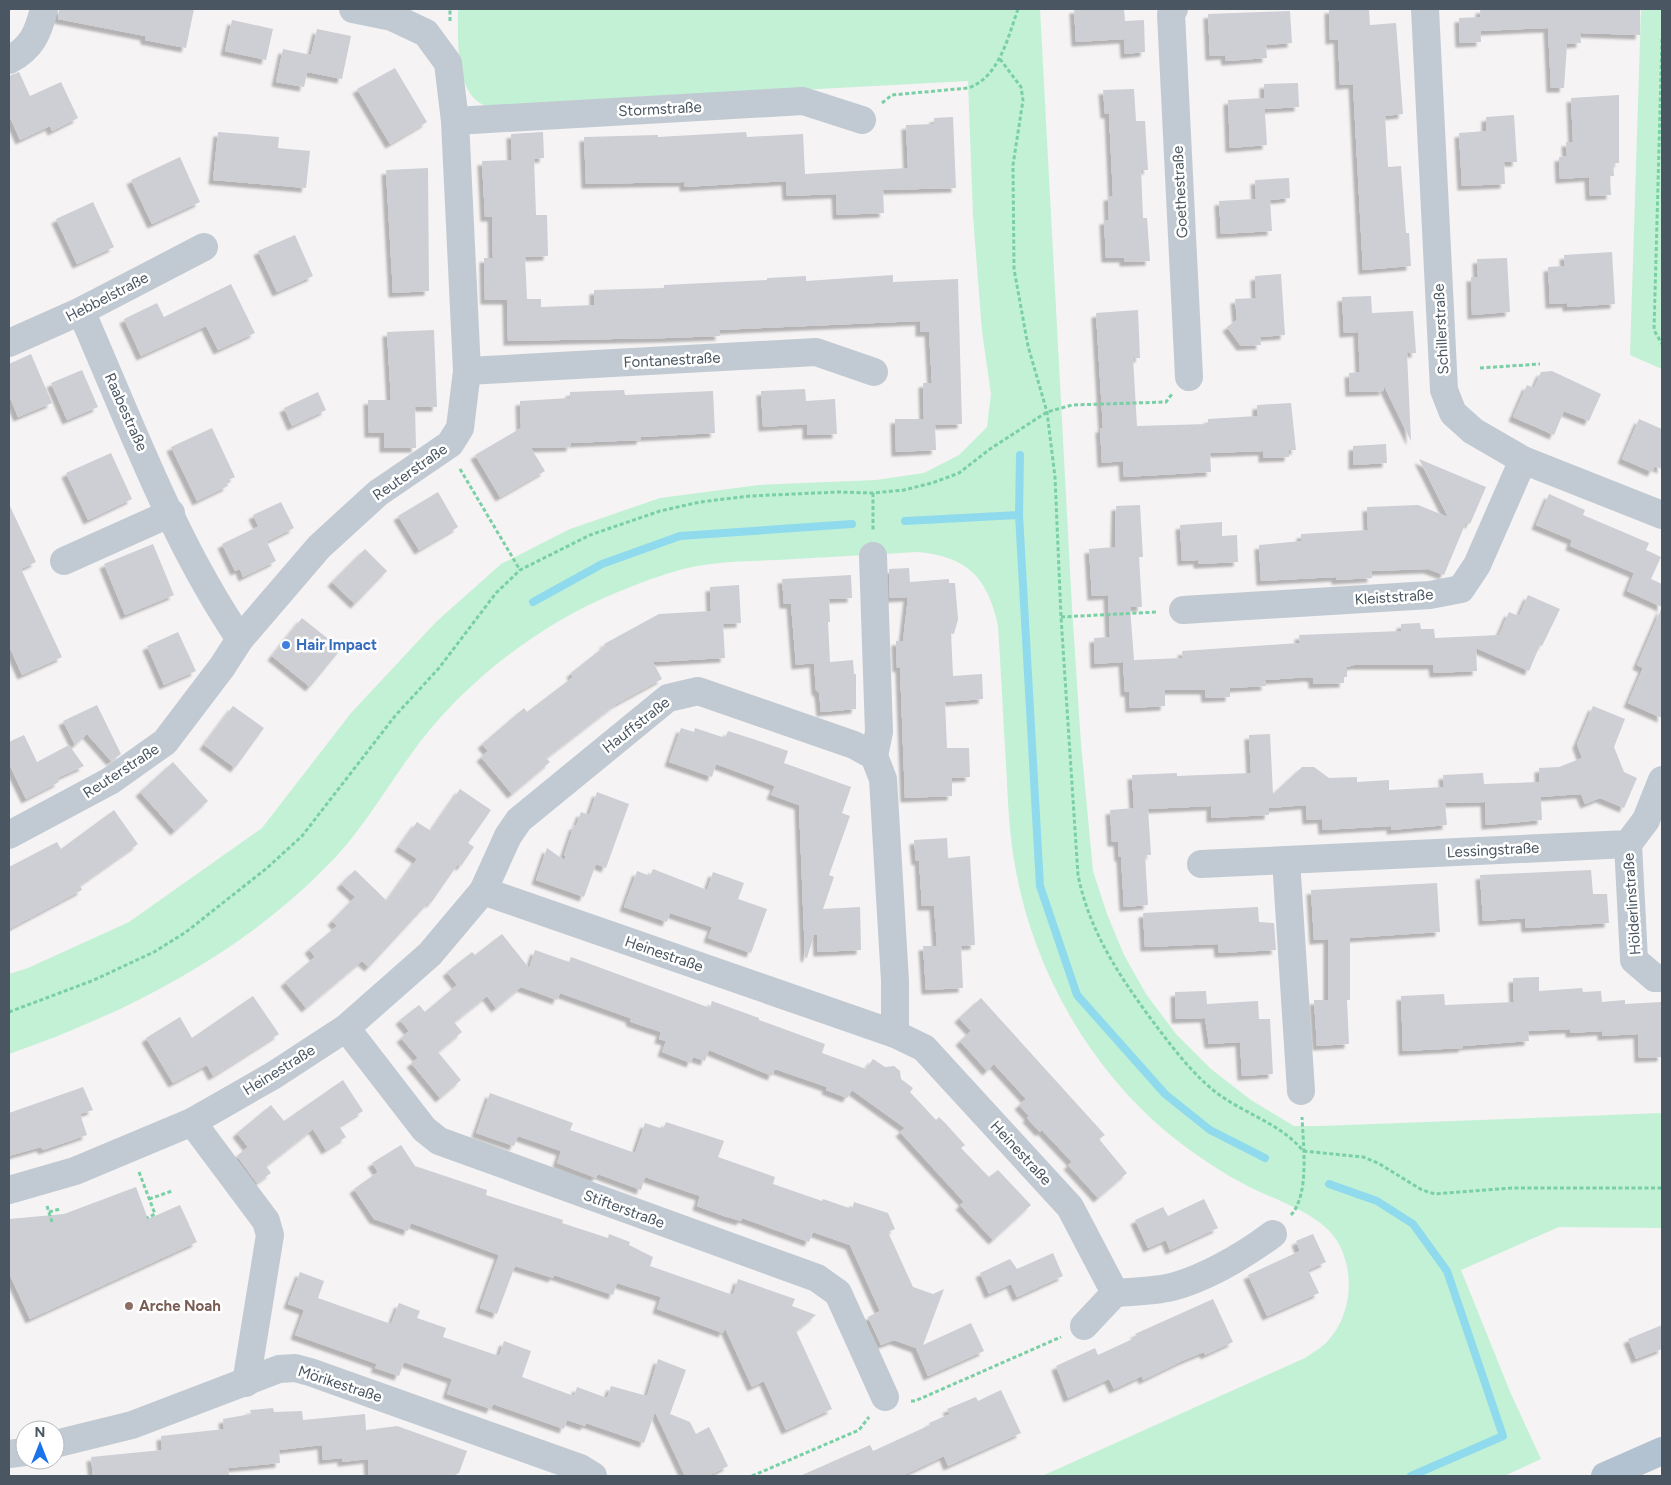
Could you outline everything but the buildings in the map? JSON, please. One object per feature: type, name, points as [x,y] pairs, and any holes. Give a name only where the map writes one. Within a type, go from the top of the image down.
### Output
[{"type":"main road","points":[[1606,1476],[1662,1451]]},
{"type":"street","points":[[9,60],[20,54],[38,34],[44,9]]},
{"type":"street","name":"Reuterstraße","points":[[9,835],[110,780],[165,742],[222,668],[240,639],[319,547],[378,493],[450,444],[460,428],[467,371],[454,121],[448,63],[426,33],[392,17],[353,9]]},
{"type":"street","name":"Goethestraße","points":[[1174,9],[1171,14],[1188,377]]},
{"type":"street","name":"Schillerstraße","points":[[1426,9],[1444,390],[1453,414],[1473,431],[1523,460],[1662,514]]},
{"type":"street","name":"Stormstraße","points":[[454,121],[803,101],[862,120]]},
{"type":"street","name":"Hebbelstraße","points":[[9,343],[81,310],[204,248]]},
{"type":"street","name":"Raabestraße","points":[[81,310],[170,513],[214,600],[240,639]]},
{"type":"street","name":"Fontanestraße","points":[[467,371],[816,352],[874,372]]},
{"type":"street","name":"Kleiststraße","points":[[1183,610],[1430,595],[1461,589],[1477,565],[1523,460]]},
{"type":"street","points":[[64,561],[170,513]]},
{"type":"street","points":[[874,556],[879,732],[874,756],[883,779],[895,981],[895,1034]]},
{"type":"street","name":"Hauffstraße","points":[[482,891],[508,836],[519,820],[668,698],[698,691],[854,744],[874,756]]},
{"type":"street","points":[[1628,844],[1646,820],[1662,780]]},
{"type":"street","name":"Lessingstraße","points":[[1201,864],[1628,844]]},
{"type":"street","name":"Hölderlinstraße","points":[[1628,844],[1634,960],[1655,978],[1662,978]]},
{"type":"street","points":[[1286,860],[1301,1091]]},
{"type":"street","name":"Heinestraße","points":[[9,1190],[75,1170],[192,1122],[274,1075],[346,1028],[430,954],[482,891],[895,1034],[924,1048],[1070,1207],[1115,1293]]},
{"type":"street","name":"Stifterstraße","points":[[346,1028],[424,1129],[439,1141],[817,1278],[838,1293],[884,1398]]},
{"type":"street","points":[[192,1122],[266,1221],[270,1235],[246,1383]]},
{"type":"street","points":[[1084,1326],[1115,1293],[1164,1289],[1215,1270],[1256,1248],[1273,1234]]},
{"type":"street","name":"Mörikestraße","points":[[65,1442],[132,1425],[279,1369],[295,1368],[580,1468],[594,1476]]},
{"type":"path","points":[[862,120],[892,95],[968,88],[979,84],[1000,59],[1018,9]]},
{"type":"path","points":[[1662,39],[1654,330],[1662,344]]},
{"type":"path","points":[[1000,59],[1021,87],[1022,100],[1013,165],[1014,270],[1028,346],[1047,412],[1055,476],[1061,617],[1078,875],[1083,902],[1103,947],[1119,975],[1178,1056],[1213,1090],[1293,1139],[1303,1151],[1363,1156],[1422,1190],[1435,1194],[1512,1188],[1662,1188]]},
{"type":"path","points":[[1480,368],[1540,364]]},
{"type":"path","points":[[9,1012],[94,980],[154,952],[186,932],[267,868],[302,836],[395,716],[439,668],[496,593],[520,570],[590,534],[660,511],[700,502],[750,496],[874,493],[932,483],[958,473],[990,449],[1047,412],[1072,405],[1166,402],[1188,377]]},
{"type":"path","points":[[450,444],[462,475],[520,570]]},
{"type":"path","points":[[874,493],[874,556]]},
{"type":"path","points":[[1061,617],[1183,610]]},
{"type":"path","points":[[1273,1234],[1298,1207],[1303,1184],[1301,1091]]},
{"type":"path","points":[[129,1148],[155,1214],[147,1218]]},
{"type":"path","points":[[149,1199],[172,1191]]},
{"type":"path","points":[[49,1212],[60,1209]]},
{"type":"path","points":[[752,1476],[859,1430],[884,1398],[915,1401],[1084,1326]]},
{"type":"green space","points":[[458,9],[1040,9],[1081,744],[1093,871],[1107,914],[1124,955],[1146,994],[1176,1034],[1211,1069],[1251,1100],[1294,1126],[1662,1113],[1662,1228],[1559,1227],[1461,1270],[1511,1394],[1541,1459],[1504,1476],[1042,1476],[1305,1358],[1327,1342],[1341,1320],[1348,1296],[1348,1270],[1340,1246],[1323,1225],[1298,1209],[1237,1181],[1194,1153],[1161,1127],[1130,1097],[1103,1065],[1078,1029],[1057,992],[1039,952],[1026,912],[1016,871],[1009,818],[998,625],[993,608],[988,594],[973,572],[950,559],[935,555],[918,552],[719,563],[699,566],[649,580],[613,594],[559,621],[507,656],[460,697],[420,742],[339,854],[291,900],[255,929],[178,979],[137,1001],[52,1038],[9,1054],[9,974],[28,968],[129,922],[262,828],[351,713],[436,622],[501,564],[570,529],[660,498],[759,485],[876,480],[924,473],[959,455],[987,427],[991,394],[982,331],[973,216],[968,81],[488,106],[483,105],[472,96],[462,74],[458,46]]},
{"type":"green space","points":[[1641,9],[1662,9],[1662,369],[1630,355]]},
{"type":"waterway","points":[[1020,455],[1019,515],[1040,886],[1077,995],[1165,1094],[1210,1130],[1265,1158]]},
{"type":"waterway","points":[[905,521],[1019,515]]},
{"type":"waterway","points":[[533,602],[602,564],[680,536],[852,524]]},
{"type":"waterway","points":[[1329,1184],[1377,1201],[1413,1224],[1447,1271],[1503,1436],[1411,1476]]},
{"type":"place","name":"Hair Impact","points":[[286,645]]},
{"type":"place","name":"Arche Noah","points":[[129,1306]]}]
